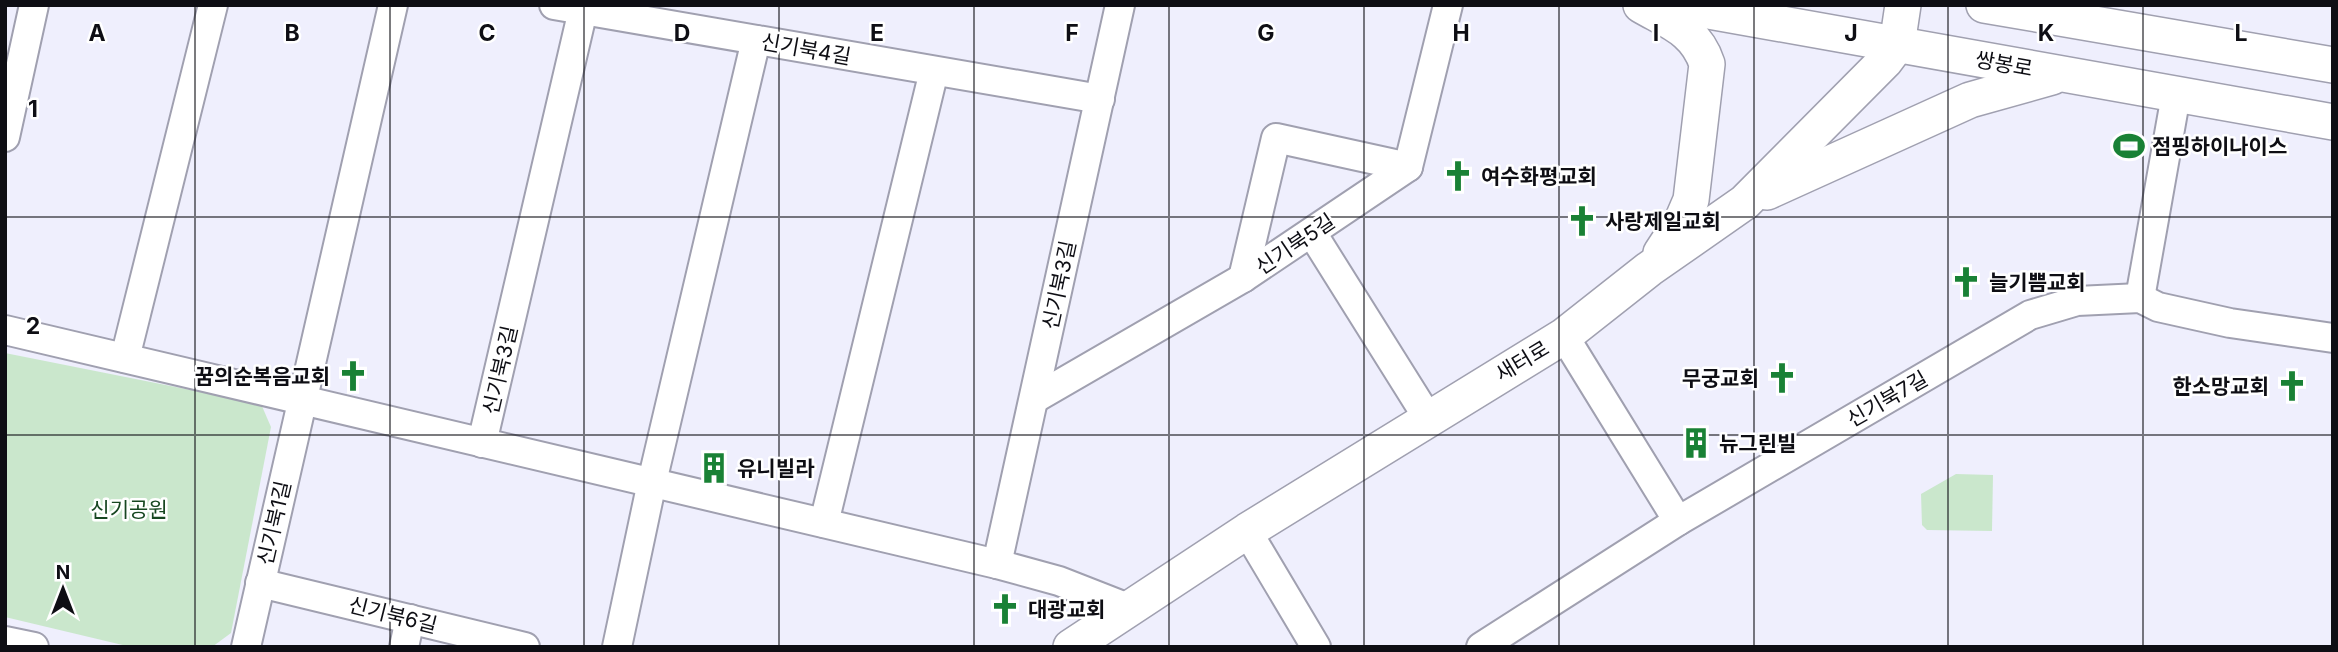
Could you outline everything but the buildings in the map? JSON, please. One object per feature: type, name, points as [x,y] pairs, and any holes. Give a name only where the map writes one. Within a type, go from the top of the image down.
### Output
[{"type":"street","points":[[5,137],[34,5]]},
{"type":"street","points":[[125,358],[214,5]]},
{"type":"street","points":[[303,400],[393,5]]},
{"type":"street","name":"신기북4길","points":[[554,5],[1100,99]]},
{"type":"street","name":"신기북3길","points":[[998,564],[1121,5]]},
{"type":"street","points":[[1243,278],[1276,138],[1408,167],[1448,5]]},
{"type":"street","points":[[1641,5],[1688,33],[1701,45],[1707,64],[1691,200],[1672,238],[1649,270]]},
{"type":"street","name":"쌍봉로","points":[[1675,5],[2333,122]]},
{"type":"street","points":[[1897,45],[1903,5]]},
{"type":"street","points":[[1984,5],[2333,65]]},
{"type":"street","name":"신기북3길","points":[[482,443],[583,10]]},
{"type":"street","points":[[617,647],[652,482],[756,40]]},
{"type":"street","name":"새터로","points":[[1071,647],[1247,531],[1564,336],[1649,270],[1745,202],[1871,77],[1897,45]]},
{"type":"street","points":[[824,523],[934,71]]},
{"type":"street","points":[[1745,202],[1970,100],[2013,86],[2059,76],[2132,86]]},
{"type":"street","points":[[2140,298],[2176,94]]},
{"type":"street","name":"신기북5길","points":[[1034,399],[1243,278],[1408,167]]},
{"type":"street","points":[[1312,233],[1428,418]]},
{"type":"street","name":"신기북7길","points":[[1481,647],[1678,521],[2030,315],[2077,300],[2140,298],[2158,307],[2230,323],[2333,338]]},
{"type":"street","name":"신기북3길","points":[[5,330],[998,564],[1059,581],[1128,608]]},
{"type":"street","points":[[1564,336],[1678,521]]},
{"type":"street","name":"신기북1길","points":[[246,647],[303,400]]},
{"type":"street","points":[[1247,531],[1316,647]]},
{"type":"street","name":"신기북6길","points":[[260,583],[525,647]]},
{"type":"street","points":[[404,647],[410,619]]},
{"type":"street","points":[[5,640],[34,647]]},
{"type":"green space","name":"신기공원","points":[[5,353],[261,404],[271,427],[231,633],[212,647],[131,647],[5,617]]},
{"type":"green space","points":[[1956,474],[1993,475],[1992,531],[1927,530],[1922,525],[1921,494]]},
{"type":"place","name":"점핑하이나이스","points":[[2129,146]]},
{"type":"place","name":"여수화평교회","points":[[1458,176]]},
{"type":"place","name":"사랑제일교회","points":[[1582,221]]},
{"type":"place","name":"늘기쁨교회","points":[[1966,282]]},
{"type":"place","name":"꿈의순복음교회","points":[[353,376]]},
{"type":"place","name":"무궁교회","points":[[1782,378]]},
{"type":"place","name":"한소망교회","points":[[2292,386]]},
{"type":"place","name":"뉴그린빌","points":[[1696,443]]},
{"type":"place","name":"유니빌라","points":[[714,468]]},
{"type":"place","name":"대광교회","points":[[1005,609]]}]
